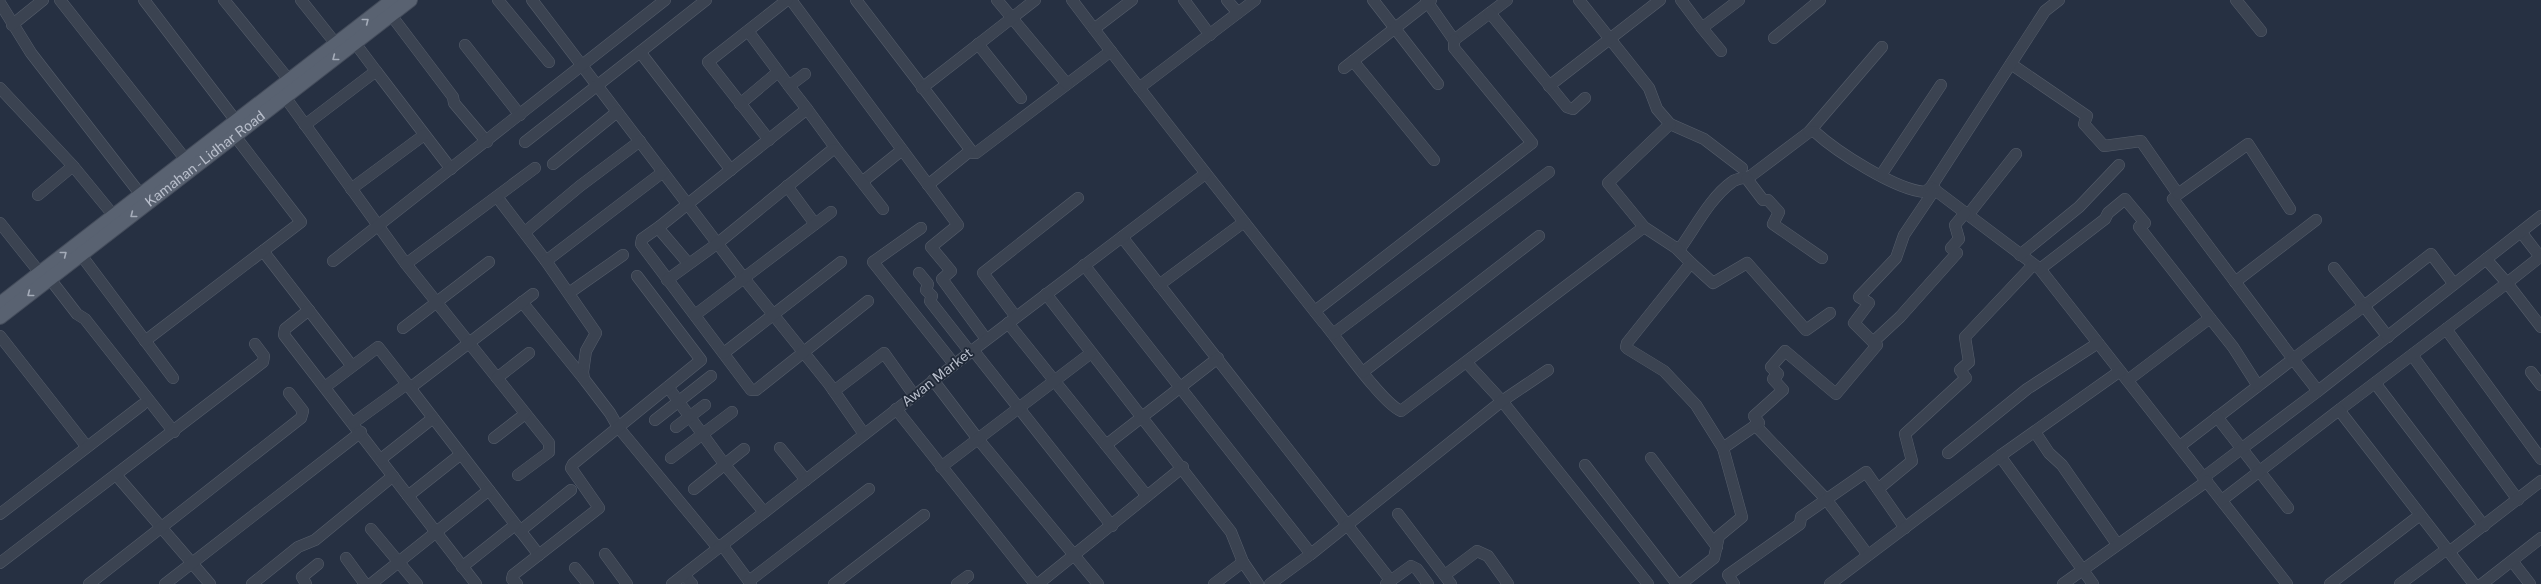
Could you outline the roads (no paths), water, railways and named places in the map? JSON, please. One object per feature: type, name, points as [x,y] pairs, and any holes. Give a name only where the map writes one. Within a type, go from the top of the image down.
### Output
[{"type":"main road","name":"Kamahan - Lidhar Road","points":[[0,317],[45,276],[141,194],[336,44],[391,4],[410,0]]},
{"type":"main road","name":"Kamahan - Lidhar Road","points":[[1,300],[81,255],[355,43],[391,4]]},
{"type":"street","points":[[12,25],[43,0]]},
{"type":"street","points":[[60,0],[186,160]]},
{"type":"street","points":[[144,0],[236,121]]},
{"type":"street","points":[[224,0],[289,80]]},
{"type":"street","points":[[301,0],[336,44]]},
{"type":"street","points":[[498,0],[548,62]]},
{"type":"street","points":[[532,0],[773,315],[834,392],[864,434]]},
{"type":"street","points":[[333,261],[583,67],[665,0]]},
{"type":"street","points":[[525,142],[706,0]]},
{"type":"street","points":[[768,140],[708,62],[788,0]]},
{"type":"street","points":[[791,0],[958,225],[931,246],[951,271],[942,279],[986,339]]},
{"type":"street","points":[[856,0],[970,151],[976,153],[1111,51]]},
{"type":"street","points":[[997,0],[1067,84]]},
{"type":"street","points":[[922,88],[1035,0]]},
{"type":"street","points":[[1072,0],[1205,174],[1363,372],[1393,408],[1401,412],[1644,227]]},
{"type":"street","points":[[1094,29],[1132,0]]},
{"type":"street","points":[[1184,0],[1210,35]]},
{"type":"street","points":[[1227,0],[1238,13]]},
{"type":"street","points":[[1139,88],[1255,0]]},
{"type":"street","points":[[1373,0],[1438,84]]},
{"type":"street","points":[[1454,40],[1507,0]]},
{"type":"street","points":[[1549,86],[1660,0]]},
{"type":"street","points":[[1681,0],[1721,51]]},
{"type":"street","points":[[1702,28],[1739,0]]},
{"type":"street","points":[[1774,38],[1820,0]]},
{"type":"street","points":[[1723,448],[1759,423],[1754,416],[1783,390],[1773,379],[1778,374],[1771,367],[1785,351],[1836,394],[1877,345],[1854,323],[1869,303],[1859,297],[1896,258],[1904,235],[2011,64],[2045,11],[2059,0]]},
{"type":"street","points":[[2236,0],[2261,31]]},
{"type":"street","points":[[1315,311],[1532,143],[1454,48],[1454,40],[1428,1],[1344,68]]},
{"type":"street","points":[[1582,1],[1649,88],[1657,109],[1670,124],[1704,139],[1742,168]]},
{"type":"street","points":[[0,3],[12,25],[31,53],[141,194]]},
{"type":"street","points":[[391,4],[453,97],[454,103],[487,142]]},
{"type":"street","points":[[1490,13],[1549,86],[1570,109],[1585,98]]},
{"type":"street","points":[[748,31],[883,209]]},
{"type":"street","points":[[355,43],[451,169]]},
{"type":"street","points":[[978,44],[1021,98]]},
{"type":"street","points":[[465,45],[520,115]]},
{"type":"street","points":[[1676,248],[1681,246],[1719,195],[1733,181],[1747,179],[1809,132],[1882,47]]},
{"type":"street","points":[[640,52],[731,170]]},
{"type":"street","points":[[1353,61],[1434,160]]},
{"type":"street","points":[[2011,64],[2087,116],[2084,124],[2104,146],[2141,141],[2178,194]]},
{"type":"street","points":[[305,125],[376,71]]},
{"type":"street","points":[[740,104],[778,72]]},
{"type":"street","points":[[789,86],[805,74]]},
{"type":"street","points":[[1881,175],[1941,86]]},
{"type":"street","points":[[0,88],[73,166],[114,216]]},
{"type":"street","points":[[285,97],[406,264],[469,342],[550,447],[549,452],[518,475]]},
{"type":"street","points":[[807,109],[642,239],[641,244],[753,391],[868,301]]},
{"type":"street","points":[[553,164],[617,112]]},
{"type":"street","points":[[1670,124],[1608,182],[1644,227],[1676,248],[1713,283],[1747,263],[1806,330],[1830,313]]},
{"type":"street","points":[[1809,132],[1815,132],[1881,175],[1915,191],[1925,192],[1933,188]]},
{"type":"street","points":[[351,189],[424,135]]},
{"type":"street","points":[[145,342],[301,222],[235,136]]},
{"type":"street","points":[[524,232],[580,186],[640,141]]},
{"type":"street","points":[[2290,209],[2248,144],[2173,199],[2318,390]]},
{"type":"street","points":[[667,280],[688,263],[718,243],[832,150],[837,150]]},
{"type":"street","points":[[862,182],[902,150]]},
{"type":"street","points":[[928,185],[970,151]]},
{"type":"street","points":[[1873,342],[1900,317],[1957,253],[1952,248],[1959,239],[1955,225],[2016,154]]},
{"type":"street","points":[[38,194],[73,166]]},
{"type":"street","points":[[2020,255],[2079,208],[2119,166]]},
{"type":"street","points":[[406,264],[535,168]]},
{"type":"street","points":[[546,261],[663,172]]},
{"type":"street","points":[[1333,334],[1549,172]]},
{"type":"street","name":"Awan Market","points":[[672,584],[986,339],[1205,174]]},
{"type":"street","points":[[1747,179],[1763,200],[1768,200],[1779,212],[1772,224],[1822,258]]},
{"type":"street","points":[[787,186],[815,224]]},
{"type":"street","points":[[1933,188],[2037,267],[2128,380],[2287,584]]},
{"type":"street","points":[[497,196],[546,261],[596,333],[586,351],[583,372],[584,379]]},
{"type":"street","points":[[1078,198],[983,273],[1053,382],[1147,496]]},
{"type":"street","points":[[1878,488],[1912,462],[1905,434],[1966,378],[1960,370],[1969,362],[1965,337],[2037,267],[2104,219],[2108,213],[2125,199],[2145,223],[2139,227],[2233,347],[2258,386]]},
{"type":"street","points":[[695,315],[831,212]]},
{"type":"street","points":[[2063,584],[2206,479],[2242,448],[2388,337],[2541,216]]},
{"type":"street","points":[[2235,282],[2316,220]]},
{"type":"street","points":[[1159,285],[1244,222]]},
{"type":"street","points":[[0,223],[76,314],[85,319],[174,432]]},
{"type":"street","points":[[659,226],[659,229],[688,263]]},
{"type":"street","points":[[921,228],[873,262],[954,364]]},
{"type":"street","points":[[2222,500],[2541,257],[2520,232]]},
{"type":"street","points":[[1363,372],[1539,236]]},
{"type":"street","points":[[1122,237],[1347,525],[1388,582],[1414,566],[1428,584]]},
{"type":"street","points":[[263,251],[352,366]]},
{"type":"street","points":[[2180,446],[2431,254],[2454,284]]},
{"type":"street","points":[[81,255],[173,378]]},
{"type":"street","points":[[569,293],[622,255]]},
{"type":"street","points":[[2486,259],[2541,327]]},
{"type":"street","points":[[403,328],[489,262]]},
{"type":"street","points":[[724,353],[841,262]]},
{"type":"street","points":[[1681,584],[1714,558],[1719,536],[1742,517],[1723,448],[1696,405],[1664,371],[1626,347],[1691,263]]},
{"type":"street","points":[[1084,266],[1310,554]]},
{"type":"street","points":[[2334,268],[2388,337]]},
{"type":"street","points":[[919,273],[928,284],[926,290],[932,296],[930,301],[1112,526]]},
{"type":"street","points":[[517,584],[512,578],[513,575],[599,508],[571,466],[700,362],[700,358],[637,276]]},
{"type":"street","points":[[353,423],[408,386],[533,294]]},
{"type":"street","points":[[1046,294],[1091,353],[1183,467],[1232,532],[1242,562],[1258,584]]},
{"type":"street","points":[[522,302],[584,379],[610,413],[618,427],[750,583],[870,489]]},
{"type":"street","points":[[309,310],[283,332],[476,584]]},
{"type":"street","points":[[2128,380],[2210,318]]},
{"type":"street","points":[[2446,329],[2541,459]]},
{"type":"street","points":[[0,336],[87,447]]},
{"type":"street","points":[[325,388],[382,343],[408,386],[539,556]]},
{"type":"street","points":[[1948,453],[2027,389],[2098,343]]},
{"type":"street","points":[[0,563],[117,476],[263,362],[264,356],[255,344]]},
{"type":"street","points":[[497,378],[528,353]]},
{"type":"street","points":[[834,392],[884,353],[914,395]]},
{"type":"street","points":[[941,467],[1091,353]]},
{"type":"street","points":[[2412,355],[2518,500]]},
{"type":"street","points":[[1106,445],[1218,358]]},
{"type":"street","points":[[1467,363],[1502,401],[1648,584]]},
{"type":"street","points":[[1270,584],[1347,525],[1502,401],[1548,370]]},
{"type":"street","points":[[1830,584],[2000,456],[2120,371]]},
{"type":"street","points":[[2531,372],[2541,385]]},
{"type":"street","points":[[655,420],[711,376]]},
{"type":"street","points":[[934,380],[978,439],[1075,554],[1098,584]]},
{"type":"street","points":[[2375,383],[2484,526]]},
{"type":"street","points":[[668,387],[725,465],[764,512]]},
{"type":"street","points":[[89,584],[301,418],[303,411],[289,393]]},
{"type":"street","points":[[0,514],[142,405]]},
{"type":"street","points":[[676,427],[705,405]]},
{"type":"street","points":[[896,409],[1035,584]]},
{"type":"street","points":[[2339,410],[2474,584]]},
{"type":"street","points":[[671,458],[702,433],[732,412]]},
{"type":"street","points":[[494,438],[525,414]]},
{"type":"street","points":[[2217,417],[2288,508]]},
{"type":"street","points":[[381,459],[433,418]]},
{"type":"street","points":[[1755,425],[1826,499],[1868,555]]},
{"type":"street","points":[[165,584],[361,432]]},
{"type":"street","points":[[2035,432],[2049,453],[2062,465],[2117,544]]},
{"type":"street","points":[[780,448],[806,480]]},
{"type":"street","points":[[694,490],[744,449]]},
{"type":"street","points":[[408,496],[461,454]]},
{"type":"street","points":[[2000,456],[2093,584]]},
{"type":"street","points":[[1651,458],[1716,547]]},
{"type":"street","points":[[1585,465],[1678,584]]},
{"type":"street","points":[[1038,584],[1112,526],[1183,467]]},
{"type":"street","points":[[1734,584],[1728,575],[1800,524],[1801,517],[1866,472],[1905,528]]},
{"type":"street","points":[[117,476],[210,584]]},
{"type":"street","points":[[252,584],[298,547],[315,540],[393,476]]},
{"type":"street","points":[[2400,584],[2484,526],[2541,481]]},
{"type":"street","points":[[371,584],[489,490]]},
{"type":"street","points":[[462,567],[571,490]]},
{"type":"street","points":[[841,582],[924,514]]},
{"type":"street","points":[[1398,514],[1448,580],[1477,551],[1488,556],[1508,584]]},
{"type":"street","points":[[2330,584],[2420,515]]},
{"type":"street","points":[[371,529],[417,584]]},
{"type":"street","points":[[2482,584],[2541,538]]},
{"type":"street","points":[[605,554],[627,584]]},
{"type":"street","points":[[346,558],[365,584]]},
{"type":"street","points":[[2512,561],[2530,584]]},
{"type":"street","points":[[1214,584],[1242,562]]},
{"type":"street","points":[[306,584],[302,577],[318,564]]},
{"type":"street","points":[[575,568],[588,584]]},
{"type":"street","points":[[684,575],[692,584]]},
{"type":"street","points":[[957,584],[968,576]]}]
